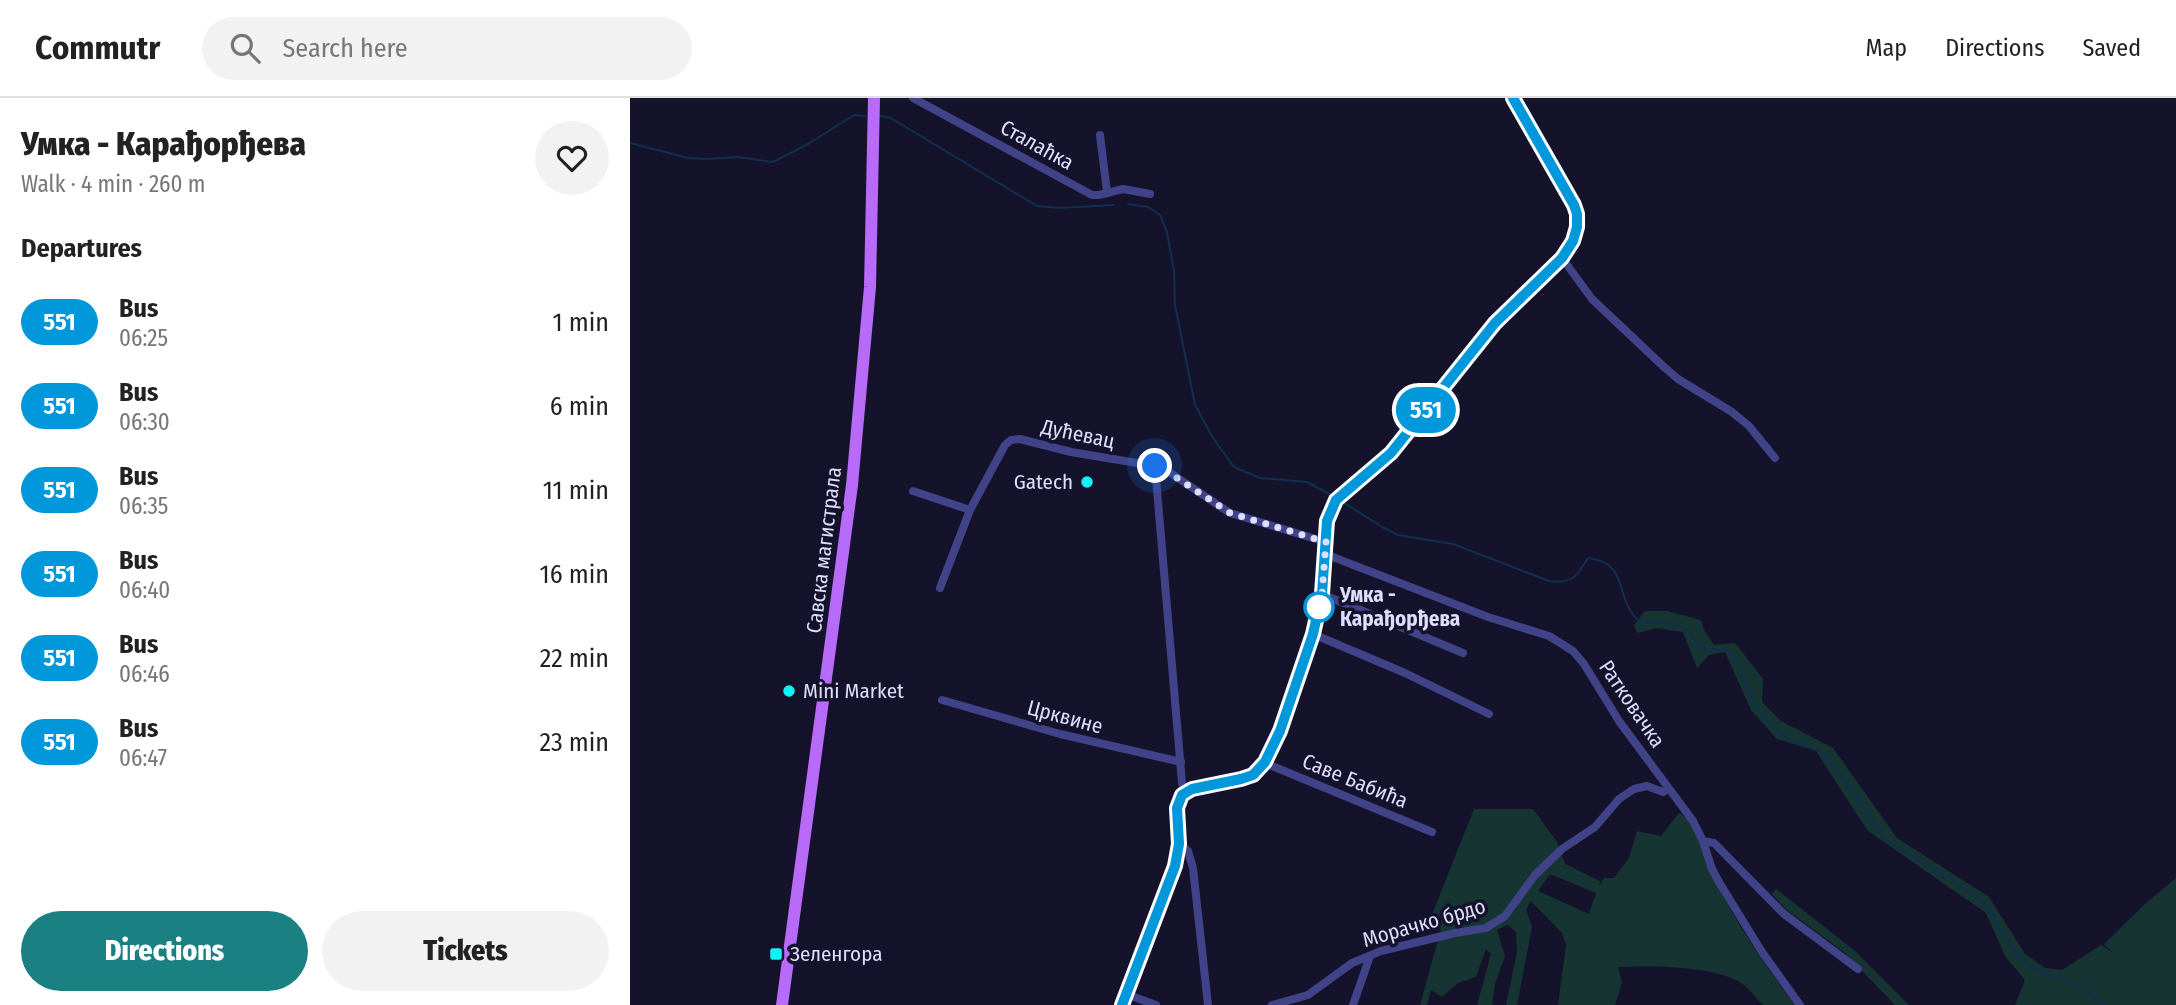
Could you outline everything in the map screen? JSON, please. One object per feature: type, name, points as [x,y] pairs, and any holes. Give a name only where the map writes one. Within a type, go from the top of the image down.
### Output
[{"type":"main road","name":"Савска магистрала","points":[[782,1005],[852,485],[870,287],[874,98]]},
{"type":"street","name":"Сталаћка","points":[[913,98],[1092,195],[1123,189],[1150,194]]},
{"type":"street","points":[[1156,1005],[1124,999],[1175,866],[1179,844],[1177,808],[1180,799],[1185,792],[1247,778],[1255,774],[1265,762],[1280,731],[1313,634],[1322,594],[1329,514],[1339,497],[1391,453],[1495,323],[1562,258],[1576,233],[1577,214],[1566,188],[1513,98]]},
{"type":"street","points":[[1100,135],[1107,192]]},
{"type":"street","points":[[1562,258],[1592,299],[1664,367],[1678,379],[1741,419],[1775,458]]},
{"type":"street","name":"Дућевац","points":[[940,588],[970,510],[1005,445],[1011,440],[1020,439],[1071,452],[1155,466],[1230,513],[1325,548]]},
{"type":"street","points":[[1155,466],[1182,787],[1185,792]]},
{"type":"street","points":[[913,491],[970,510]]},
{"type":"street","name":"Ратковачка","points":[[1325,548],[1465,608],[1563,643],[1573,650],[1619,722],[1692,821],[1719,882],[1762,952],[1800,1005]]},
{"type":"street","points":[[1322,594],[1463,653]]},
{"type":"street","points":[[1313,634],[1405,673],[1489,714]]},
{"type":"street","name":"Црквине","points":[[942,700],[1060,734],[1181,762]]},
{"type":"street","name":"Саве Бабића","points":[[1265,762],[1432,832]]},
{"type":"street","name":"Морачко брдо","points":[[1272,1005],[1308,995],[1352,963],[1370,956],[1442,936],[1486,928],[1505,916],[1535,875],[1562,849],[1595,827],[1619,799],[1634,789],[1647,786],[1662,792],[1668,789]]},
{"type":"street","points":[[1703,841],[1714,843],[1784,914],[1858,969]]},
{"type":"street","points":[[1179,844],[1188,851],[1193,868],[1208,1005]]},
{"type":"street","points":[[1353,1005],[1370,956]]},
{"type":"green space","points":[[1645,611],[1667,611],[1701,620],[1714,645],[1735,643],[1763,679],[1762,702],[1781,721],[1833,748],[1897,838],[1989,897],[2025,954],[2045,968],[2062,970],[2101,945],[2113,953],[2104,944],[2176,878],[2176,1005],[2015,1005],[2025,980],[2005,956],[1986,913],[1867,830],[1816,751],[1777,739],[1751,710],[1725,652],[1709,655],[1697,668],[1683,632],[1656,628],[1637,633],[1634,625]]},
{"type":"green space","points":[[1474,809],[1533,809],[1557,842],[1565,864],[1600,881],[1599,886],[1604,878],[1614,878],[1629,858],[1637,831],[1661,836],[1679,813],[1694,830],[1709,868],[1738,922],[1795,1005],[1763,1005],[1744,985],[1732,978],[1701,970],[1618,967],[1622,982],[1615,1005],[1558,1005],[1566,945],[1562,933],[1531,901],[1526,909],[1532,927],[1517,1005],[1506,1005],[1517,952],[1516,932],[1508,925],[1497,930],[1505,956],[1495,984],[1492,1005],[1477,1005],[1491,954],[1486,949],[1476,977],[1458,983],[1442,997],[1431,990],[1427,1005],[1420,1005],[1441,929],[1425,932]],"holes":[[[1550,874],[1596,893],[1589,914],[1538,891]]]},
{"type":"green space","points":[[1776,889],[1855,951],[1909,1005],[1895,1005],[1844,952],[1787,910],[1772,894]]},
{"type":"waterway","points":[[630,143],[688,158],[738,157],[773,162],[854,115],[865,116]]},
{"type":"waterway","points":[[879,116],[889,117],[1037,206],[1060,208],[1114,205]]},
{"type":"waterway","points":[[1128,204],[1148,207],[1160,215],[1167,232],[1174,271],[1175,305],[1195,405],[1213,438],[1234,467],[1260,478],[1307,482],[1333,496]]},
{"type":"waterway","points":[[1341,501],[1398,535],[1453,544],[1549,581],[1573,578],[1588,558],[1601,561],[1616,574],[1626,602],[1639,621],[1666,623],[1687,629],[1699,649],[1729,652],[1767,722],[1783,736],[1817,750],[1827,759],[1852,790],[1884,839],[1989,907],[2006,941],[2023,961],[2035,970],[2066,981],[2104,1005]]},
{"type":"bus line","name":"551","points":[[1122,1005],[1175,866],[1179,844],[1177,808],[1182,795],[1192,789],[1255,774],[1265,762],[1280,731],[1313,634],[1322,594],[1327,521],[1333,505],[1342,494],[1391,453],[1479,341],[1516,301],[1562,258],[1573,241],[1578,221],[1574,205],[1513,98]]},
{"type":"place","name":"Gatech","points":[[1087,482]]},
{"type":"place","name":"Умка - Карађорђева","points":[[1319,607]]},
{"type":"place","name":"Mini Market","points":[[789,691]]},
{"type":"place","name":"Зеленгора","points":[[776,954]]},
{"type":"route","points":[[1155,466],[1230,513],[1326,542],[1322,594],[1317,614],[1319,607]]}]
